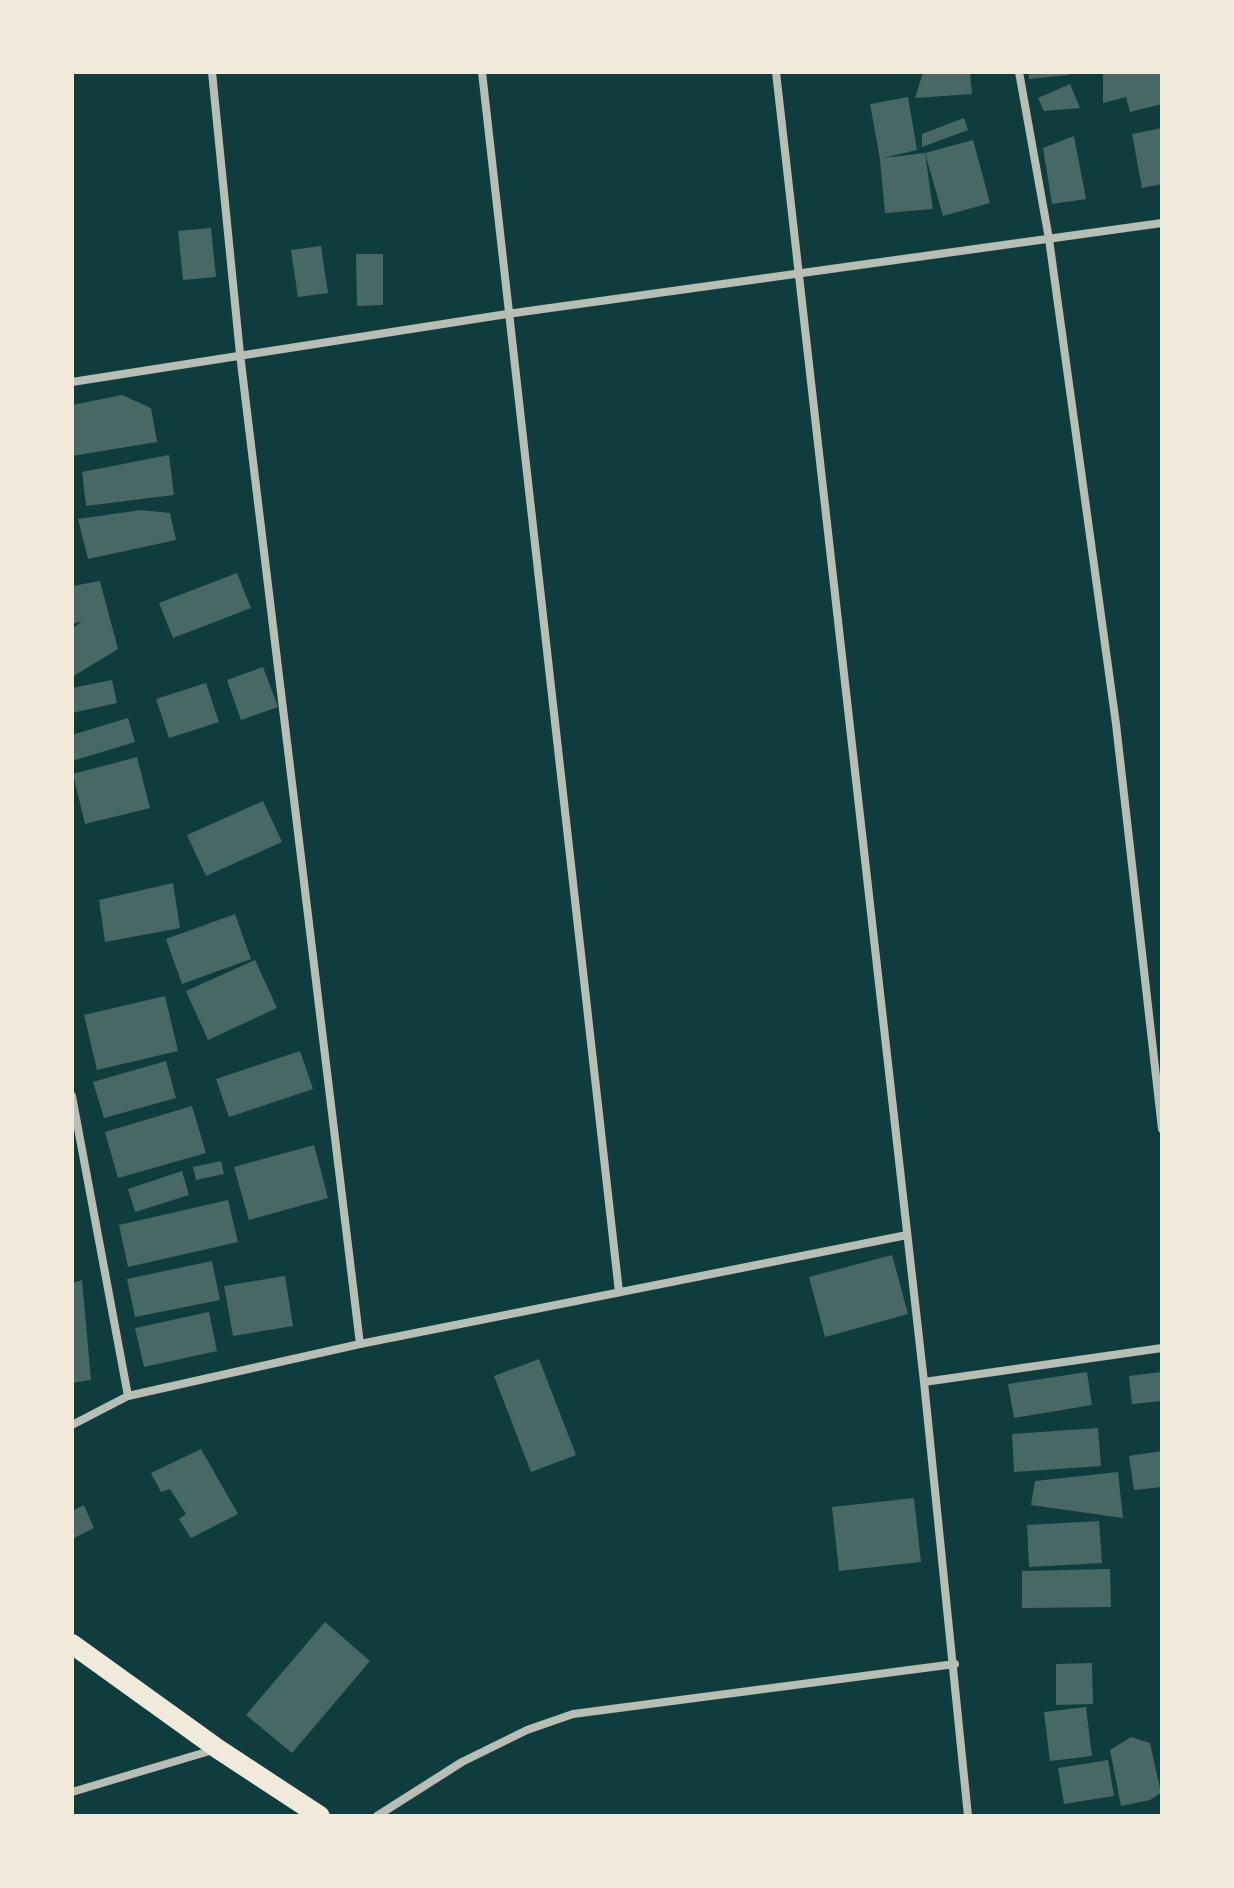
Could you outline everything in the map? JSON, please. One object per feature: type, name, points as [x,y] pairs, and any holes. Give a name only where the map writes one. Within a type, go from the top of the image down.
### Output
[{"type":"main road","points":[[72,1644],[218,1749],[320,1816]]},
{"type":"street","points":[[212,72],[240,354],[360,1344]]},
{"type":"street","points":[[482,72],[619,1292]]},
{"type":"street","points":[[776,72],[924,1382],[968,1816]]},
{"type":"street","points":[[1019,72],[1049,239],[1116,724],[1162,1129]]},
{"type":"street","points":[[72,382],[507,314],[1162,223]]},
{"type":"street","points":[[72,1096],[128,1396]]},
{"type":"street","points":[[72,1425],[128,1396],[360,1344],[907,1235]]},
{"type":"street","points":[[924,1382],[1162,1348]]},
{"type":"street","points":[[377,1816],[462,1762],[527,1730],[573,1714],[955,1664]]},
{"type":"street","points":[[72,1792],[218,1749]]},
{"type":"building","points":[[923,72],[970,72],[972,94],[915,98]]},
{"type":"building","points":[[1029,72],[1071,72],[1068,75],[1029,79]]},
{"type":"building","points":[[1103,72],[1162,72],[1162,104],[1130,112],[1126,97],[1103,103]]},
{"type":"building","points":[[1070,84],[1080,108],[1044,111],[1038,98]]},
{"type":"building","points":[[908,97],[917,150],[883,158],[925,153],[933,209],[885,213],[880,159],[870,104]]},
{"type":"building","points":[[964,118],[968,130],[922,147],[922,134]]},
{"type":"building","points":[[1162,128],[1162,184],[1142,188],[1132,134]]},
{"type":"building","points":[[1074,136],[1086,199],[1052,204],[1043,148]]},
{"type":"building","points":[[973,140],[990,203],[943,216],[925,153]]},
{"type":"building","points":[[211,228],[216,277],[183,280],[178,231]]},
{"type":"building","points":[[321,246],[328,293],[298,297],[291,250]]},
{"type":"building","points":[[356,254],[383,254],[383,305],[357,306]]},
{"type":"building","points":[[122,395],[151,408],[157,442],[72,456],[72,405]]},
{"type":"building","points":[[169,455],[174,495],[86,506],[82,472]]},
{"type":"building","points":[[141,510],[170,513],[176,540],[88,559],[78,519]]},
{"type":"building","points":[[237,573],[251,608],[173,638],[159,603]]},
{"type":"building","points":[[100,581],[118,649],[72,677],[72,629],[82,621],[72,624],[72,586]]},
{"type":"building","points":[[263,667],[278,707],[241,720],[227,680]]},
{"type":"building","points":[[112,680],[117,703],[72,713],[72,688]]},
{"type":"building","points":[[206,683],[219,722],[169,738],[156,699]]},
{"type":"building","points":[[128,718],[135,742],[72,761],[72,735]]},
{"type":"building","points":[[137,757],[150,808],[85,824],[73,774]]},
{"type":"building","points":[[263,801],[282,842],[206,876],[187,835]]},
{"type":"building","points":[[173,883],[180,928],[105,942],[99,900]]},
{"type":"building","points":[[235,914],[251,959],[182,984],[166,939]]},
{"type":"building","points":[[255,960],[277,1008],[208,1040],[186,991]]},
{"type":"building","points":[[165,996],[178,1051],[97,1070],[84,1015]]},
{"type":"building","points":[[300,1051],[313,1089],[229,1117],[216,1079]]},
{"type":"building","points":[[166,1061],[176,1098],[104,1118],[93,1082]]},
{"type":"building","points":[[192,1106],[206,1153],[118,1178],[105,1132]]},
{"type":"building","points":[[314,1145],[328,1198],[249,1220],[234,1167]]},
{"type":"building","points":[[221,1161],[224,1174],[196,1180],[193,1167]]},
{"type":"building","points":[[182,1171],[189,1195],[135,1212],[128,1189]]},
{"type":"building","points":[[228,1200],[238,1242],[128,1267],[119,1225]]},
{"type":"building","points":[[892,1255],[908,1314],[825,1337],[809,1277]]},
{"type":"building","points":[[212,1261],[220,1300],[135,1317],[127,1279]]},
{"type":"building","points":[[285,1276],[293,1326],[233,1336],[224,1286]]},
{"type":"building","points":[[82,1280],[91,1380],[72,1383],[72,1283]]},
{"type":"building","points":[[209,1312],[217,1351],[144,1367],[135,1328]]},
{"type":"building","points":[[539,1359],[576,1455],[531,1472],[494,1376]]},
{"type":"building","points":[[1087,1372],[1092,1405],[1014,1418],[1008,1384]]},
{"type":"building","points":[[1162,1372],[1162,1401],[1132,1404],[1129,1376]]},
{"type":"building","points":[[1098,1428],[1101,1466],[1014,1472],[1012,1434]]},
{"type":"building","points":[[201,1449],[238,1514],[191,1538],[179,1519],[186,1514],[170,1489],[161,1492],[151,1473]]},
{"type":"building","points":[[1162,1451],[1162,1487],[1134,1490],[1129,1456]]},
{"type":"building","points":[[1118,1472],[1123,1518],[1031,1505],[1035,1481]]},
{"type":"building","points":[[914,1498],[921,1562],[839,1571],[832,1507]]},
{"type":"building","points":[[84,1505],[94,1528],[72,1539],[72,1511]]},
{"type":"building","points":[[1099,1521],[1102,1563],[1029,1567],[1027,1525]]},
{"type":"building","points":[[1110,1569],[1111,1607],[1022,1608],[1022,1571]]},
{"type":"building","points":[[325,1622],[370,1661],[292,1753],[246,1715]]},
{"type":"building","points":[[1092,1663],[1093,1704],[1056,1705],[1056,1664]]},
{"type":"building","points":[[1086,1707],[1092,1756],[1050,1761],[1044,1712]]},
{"type":"building","points":[[1131,1737],[1150,1743],[1161,1793],[1150,1800],[1121,1806],[1110,1750]]},
{"type":"building","points":[[1108,1760],[1114,1796],[1064,1804],[1058,1768]]}]
